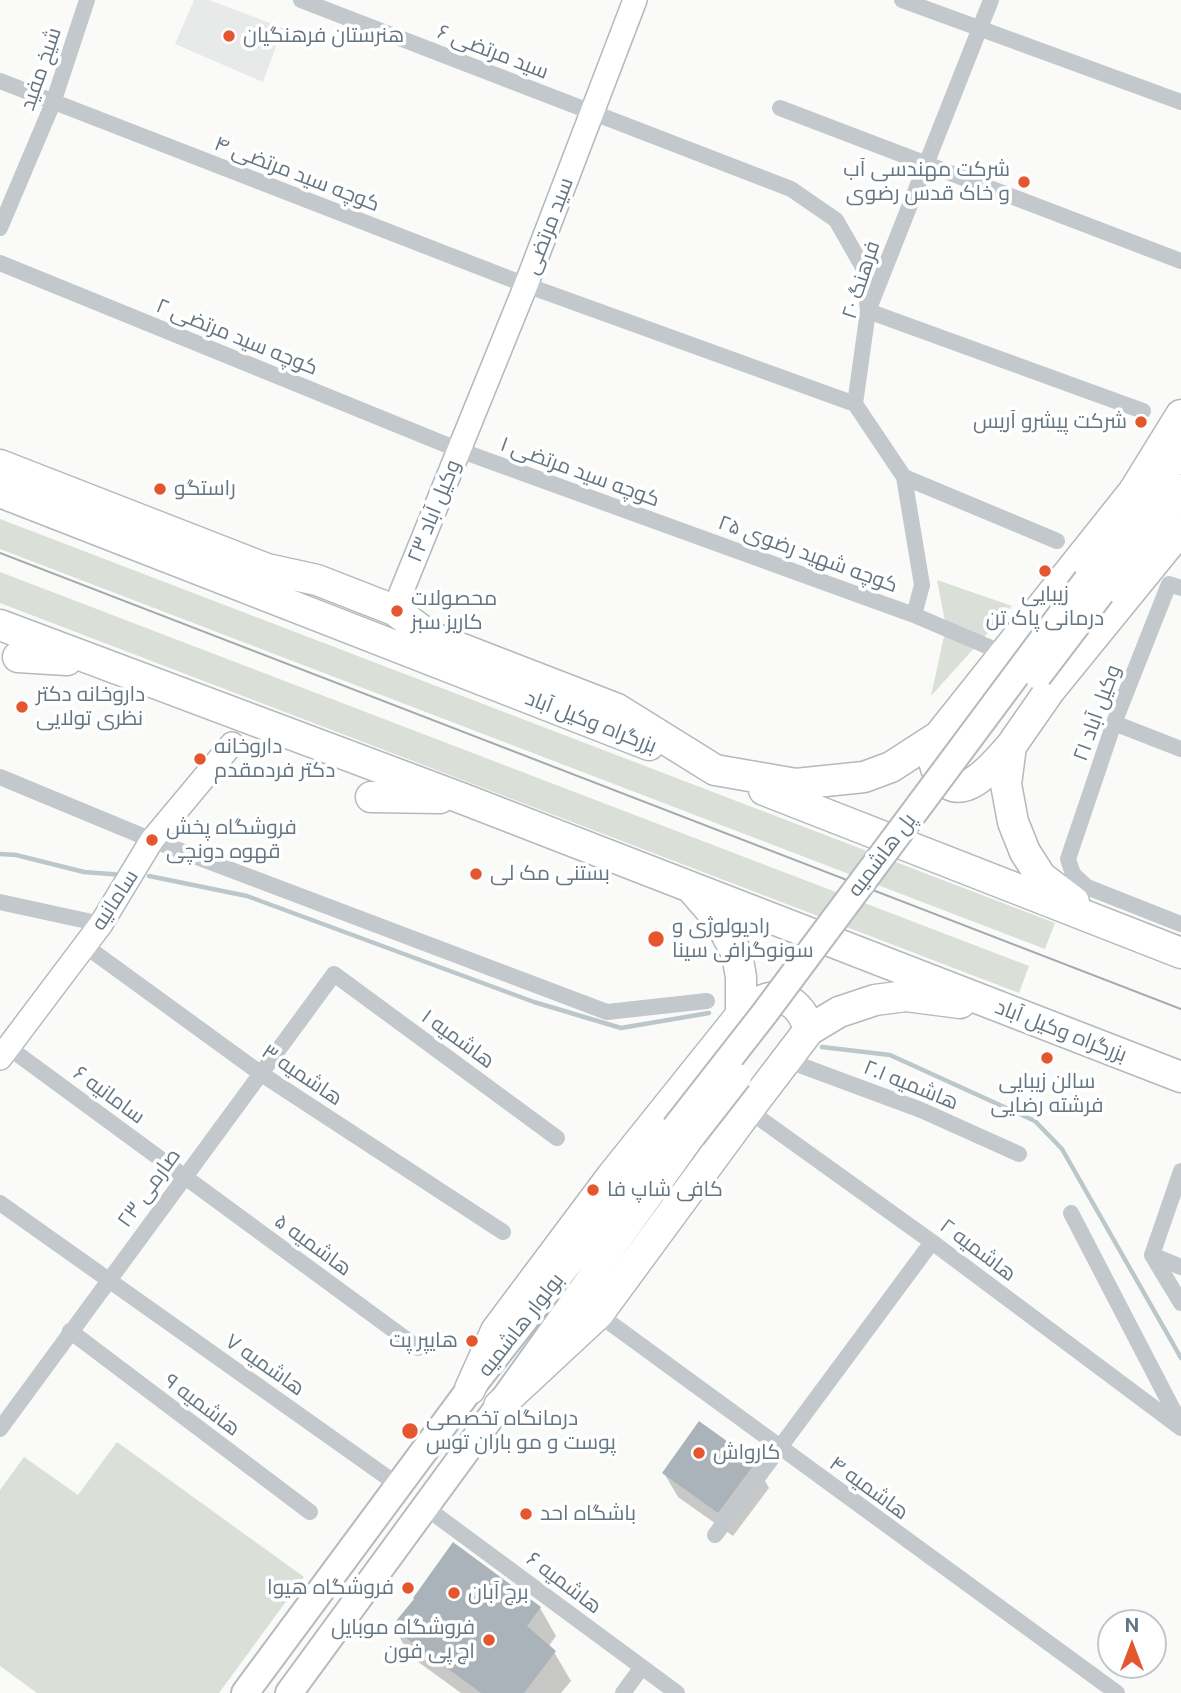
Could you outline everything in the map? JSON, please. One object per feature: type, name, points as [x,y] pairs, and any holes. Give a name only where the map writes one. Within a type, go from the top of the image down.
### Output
[{"type":"highway","points":[[0,465],[268,569],[317,580],[394,610],[431,637],[617,709],[715,771],[796,784],[864,777],[891,767],[939,736],[1134,491],[1181,415]]},
{"type":"highway","name":"بزرگراه وکیل آباد","points":[[0,492],[1181,953]]},
{"type":"highway","points":[[939,736],[933,755],[935,769],[944,782],[955,787],[971,785],[1011,746],[1050,690],[1181,529]]},
{"type":"highway","name":"بزرگراه وکیل آباد","points":[[0,625],[461,798],[1181,1077]]},
{"type":"highway","points":[[18,657],[97,662]]},
{"type":"highway","points":[[1011,746],[1006,784],[1013,822],[1025,852],[1041,877],[1102,923]]},
{"type":"highway","points":[[371,797],[461,798]]},
{"type":"highway","points":[[691,887],[719,920],[737,954],[741,977],[741,1015]]},
{"type":"highway","points":[[499,1406],[598,1314],[809,1030],[839,1012],[875,1000],[906,996],[1004,1009]]},
{"type":"highway","points":[[470,1389],[496,1331],[612,1176],[741,1015],[761,999],[774,997],[787,1000],[798,1007],[806,1018],[809,1030]]},
{"type":"main road","points":[[1094,587],[1146,509],[1181,447]]},
{"type":"main road","points":[[1094,587],[1161,520],[1181,488]]},
{"type":"main road","name":"پل هاشمیه","points":[[683,1132],[1094,587]]},
{"type":"main road","name":"بولوار هاشمیه","points":[[245,1693],[470,1389],[683,1132]]},
{"type":"main road","name":"بولوار هاشمیه","points":[[289,1693],[499,1406],[683,1132]]},
{"type":"street","name":"شیخ مفید","points":[[0,228],[53,103],[87,0]]},
{"type":"street","name":"سید مرتضی ۶","points":[[300,0],[791,189],[836,220],[864,269],[868,311]]},
{"type":"street","name":"سید مرتضی","points":[[459,450],[526,285],[635,0]]},
{"type":"street","points":[[902,0],[1181,102]]},
{"type":"street","name":"فرهنگ ۲۰","points":[[855,404],[868,311],[991,0]]},
{"type":"street","name":"کوچه سید مرتضی ۴","points":[[0,82],[526,285],[855,404]]},
{"type":"street","points":[[780,108],[926,166],[1181,261]]},
{"type":"street","name":"کوچه سید مرتضی ۲","points":[[0,263],[459,450]]},
{"type":"street","points":[[868,311],[1143,411]]},
{"type":"street","points":[[855,404],[904,477],[922,584],[914,615]]},
{"type":"street","name":"کوچه سید مرتضی ۱","points":[[459,450],[687,533]]},
{"type":"street","name":"۲۳ وکیل آباد","points":[[394,610],[459,450]]},
{"type":"street","points":[[904,477],[1057,541]]},
{"type":"street","name":"کوچه شهید رضوی ۲۵","points":[[687,533],[914,615],[1003,653]]},
{"type":"street","name":"۲۱ وکیل آباد","points":[[1175,586],[1114,723],[1068,859],[1073,874],[1087,887],[1181,924]]},
{"type":"street","points":[[1114,723],[1181,749]]},
{"type":"street","name":"سامانیه","points":[[4,1052],[101,924],[152,840],[232,744]]},
{"type":"street","points":[[0,777],[152,840],[607,1012],[707,1001]]},
{"type":"street","points":[[0,902],[101,924]]},
{"type":"street","name":"هاشمیه ۳","points":[[85,945],[260,1073],[503,1232]]},
{"type":"street","name":"صارمی ۲۳","points":[[0,1429],[334,975]]},
{"type":"street","name":"هاشمیه ۱","points":[[334,975],[557,1138]]},
{"type":"street","name":"سامانیه ۶","points":[[4,1052],[184,1176]]},
{"type":"street","name":"هاشمیه ۲.۱","points":[[786,1060],[921,1110],[1019,1154]]},
{"type":"street","name":"هاشمیه ۲","points":[[748,1110],[1181,1426]]},
{"type":"street","points":[[1152,1255],[1181,1171]]},
{"type":"street","name":"هاشمیه ۵","points":[[184,1176],[418,1348]]},
{"type":"street","name":"هاشمیه ۷","points":[[0,1203],[397,1485]]},
{"type":"street","points":[[1071,1213],[1181,1426]]},
{"type":"street","points":[[715,1535],[932,1242]]},
{"type":"street","points":[[1152,1255],[1181,1267]]},
{"type":"street","points":[[1152,1255],[1181,1303]]},
{"type":"street","name":"هاشمیه ۴","points":[[598,1314],[1117,1693]]},
{"type":"street","name":"هاشمیه ۹","points":[[70,1331],[310,1512]]},
{"type":"street","name":"هاشمیه ۶","points":[[425,1507],[677,1693]]},
{"type":"street","points":[[623,1693],[642,1667]]},
{"type":"shaded area","name":"هنرستان فرهنگیان","points":[[194,0],[209,0],[283,28],[263,82],[175,44]]},
{"type":"shaded area","points":[[0,519],[1055,923],[1045,949],[0,549]]},
{"type":"shaded area","points":[[0,572],[1029,966],[1019,993],[0,603]]},
{"type":"shaded area","points":[[937,580],[1012,606],[931,696],[946,627]]},
{"type":"shaded area","points":[[117,1442],[304,1577],[219,1693],[37,1693],[0,1666],[0,1490],[24,1457],[78,1495]]},
{"type":"building","points":[[699,1421],[756,1462],[718,1513],[662,1473]]},
{"type":"building","name":"برج آبان","points":[[453,1542],[541,1607],[527,1626],[556,1651],[524,1693],[481,1693],[391,1627]]},
{"type":"waterway","points":[[0,854],[16,855],[84,872],[123,875]]},
{"type":"waterway","points":[[149,876],[247,896],[534,1002],[621,1028],[709,1013]]},
{"type":"waterway","points":[[822,1047],[890,1055],[1035,1121],[1062,1149],[1181,1358]]},
{"type":"tram line","points":[[0,553],[1181,1009]]},
{"type":"place","name":"هنرستان فرهنگیان","points":[[229,36]]},
{"type":"place","name":"شرکت مهندسی آب و خاک قدس رضوی","points":[[1024,182]]},
{"type":"place","name":"شرکت پیشرو آریس","points":[[1141,422]]},
{"type":"place","name":"راستگو","points":[[160,489]]},
{"type":"place","name":"زیبایی درمانی پاک تن","points":[[1045,571]]},
{"type":"place","name":"محصولات کاریز سبز","points":[[397,611]]},
{"type":"place","name":"داروخانه دکتر نظری تولایی","points":[[22,707]]},
{"type":"place","name":"داروخانه دكتر فردمقدم","points":[[200,759]]},
{"type":"place","name":"فروشگاه پخش قهوه دونچی","points":[[152,840]]},
{"type":"place","name":"بستنی مک لی","points":[[476,874]]},
{"type":"place","name":"رادیولوژی و سونوگرافی سینا","points":[[656,939]]},
{"type":"place","name":"سالن زیبایی فرشته رضایی","points":[[1047,1058]]},
{"type":"place","name":"کافی شاپ فا","points":[[593,1190]]},
{"type":"place","name":"هایپر پت","points":[[472,1341]]},
{"type":"place","name":"درمانگاه تخصصی پوست و مو باران توس","points":[[410,1431]]},
{"type":"place","name":"کارواش","points":[[699,1453]]},
{"type":"place","name":"باشگاه احد","points":[[526,1514]]},
{"type":"place","name":"فروشگاه هیوا","points":[[408,1588]]},
{"type":"place","name":"برج آبان","points":[[454,1593]]},
{"type":"place","name":"فروشگاه موبایل اچ پی فون","points":[[489,1640]]}]
